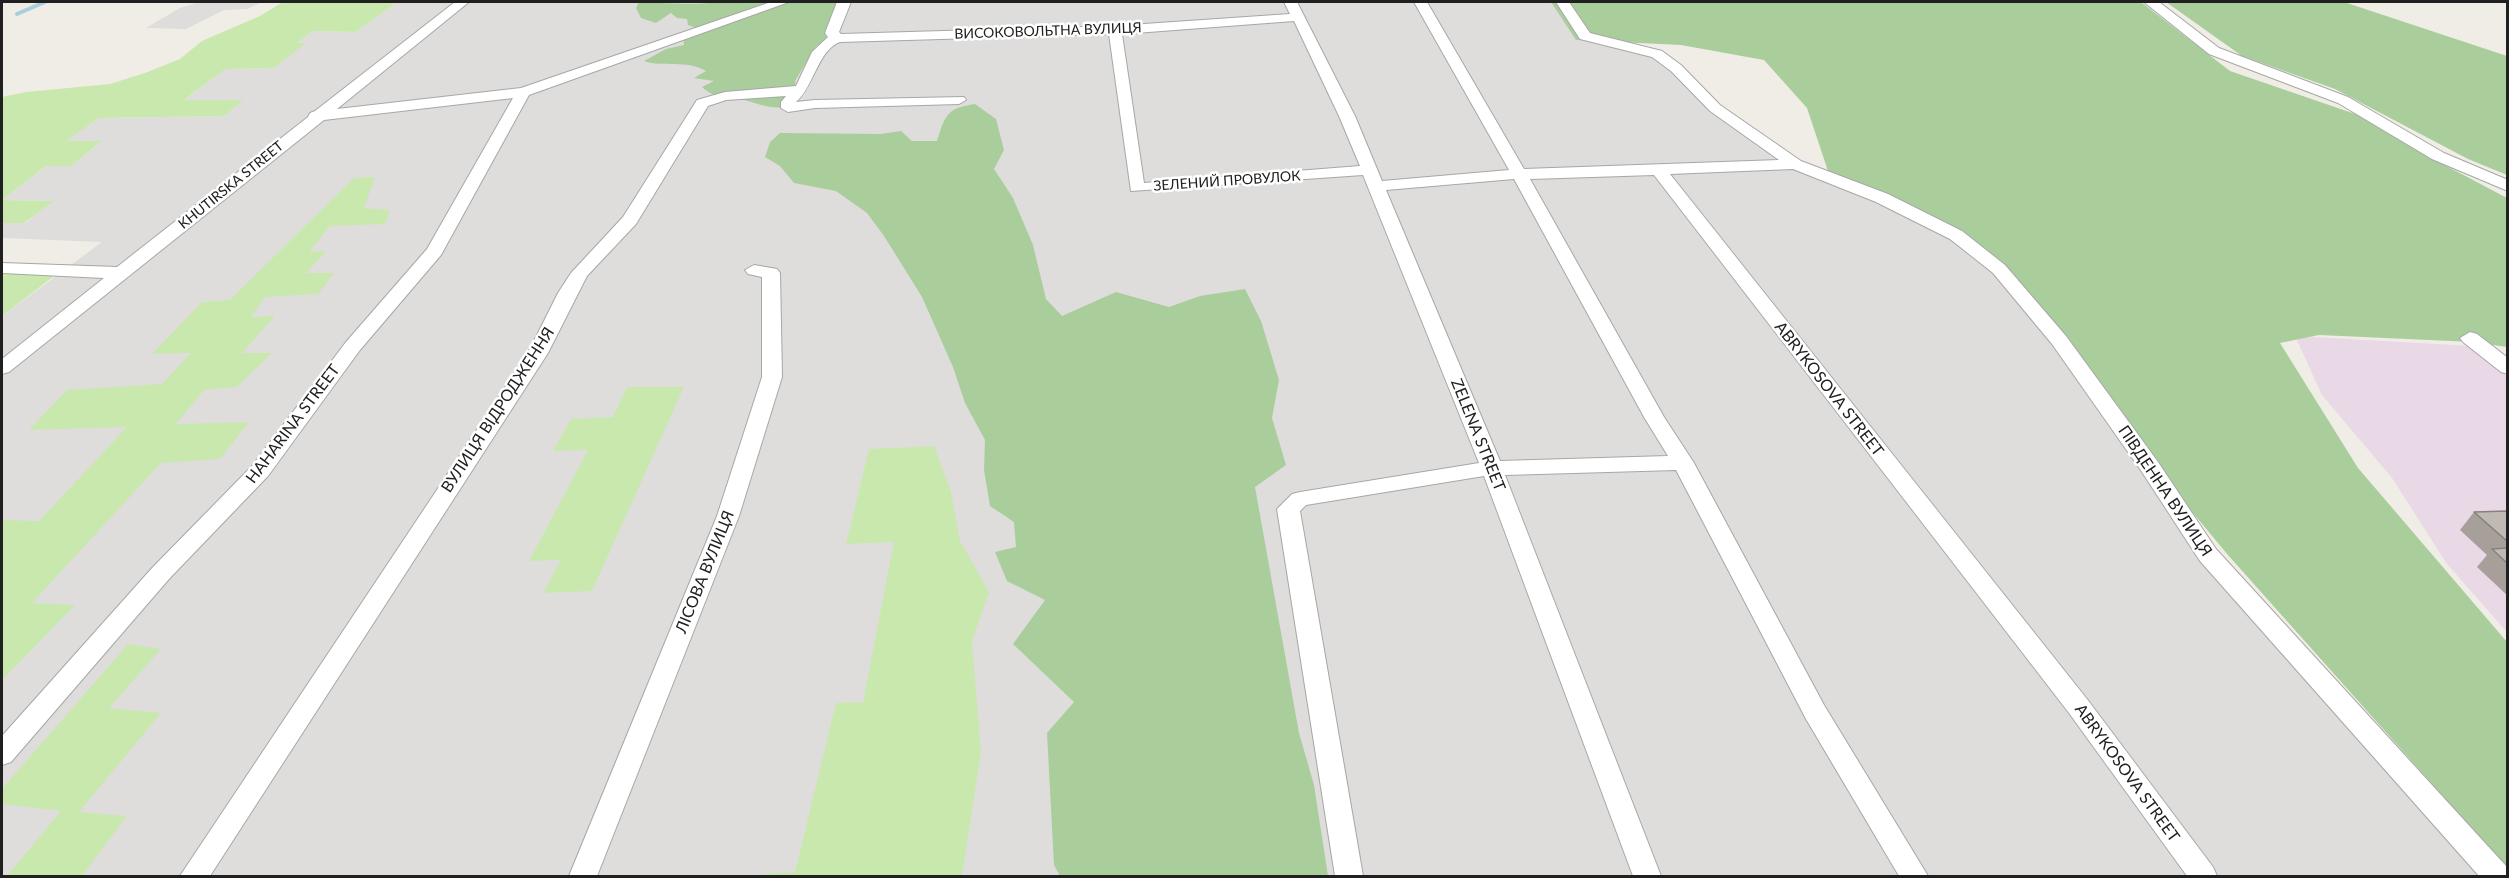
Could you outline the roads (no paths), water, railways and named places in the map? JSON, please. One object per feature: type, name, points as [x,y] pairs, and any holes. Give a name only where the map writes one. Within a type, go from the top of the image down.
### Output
[{"type":"street","name":"KHUTIRSKA STREET","points":[[2,368],[124,273],[315,116],[462,2]]},
{"type":"street","points":[[315,116],[523,92],[782,2]]},
{"type":"street","points":[[838,38],[832,33],[844,2]]},
{"type":"street","points":[[1421,2],[1520,174],[1653,417],[1683,463],[1815,712],[1914,876]]},
{"type":"street","points":[[1563,2],[1585,36],[1657,54],[1668,61],[1715,108],[1795,164]]},
{"type":"street","points":[[2151,2],[2214,51],[2343,100],[2438,156],[2508,186]]},
{"type":"street","name":"ВИСОКОВОЛЬТНА ВУЛИЦЯ","points":[[838,38],[1115,30],[1295,9]]},
{"type":"street","name":"ZELENA STREET","points":[[1295,9],[1372,178],[1492,468],[1647,876]]},
{"type":"street","name":"ЗЕЛЕНИЙ ПРОВУЛОК","points":[[1115,30],[1137,188],[1372,178]]},
{"type":"street","points":[[838,38],[828,40],[819,47],[811,75],[801,90],[788,102],[788,108],[815,104],[958,100]]},
{"type":"street","name":"ВУЛИЦЯ ВІДРОДЖЕННЯ","points":[[194,876],[538,353],[576,280],[630,220],[702,103],[725,96],[801,90]]},
{"type":"street","name":"HAHARINA STREET","points":[[2,754],[161,573],[260,471],[353,346],[435,251],[523,92]]},
{"type":"street","points":[[1372,178],[1795,164]]},
{"type":"street","name":"ПІВДЕННА ВУЛИЦЯ","points":[[1795,164],[1882,198],[1945,230],[1979,251],[1999,268],[2060,340],[2150,467],[2208,555],[2497,876]]},
{"type":"street","name":"ABRYKOSOVA STREET","points":[[1658,170],[2078,706],[2203,876]]},
{"type":"street","points":[[2,268],[124,273]]},
{"type":"street","name":"ЛІСОВА ВУЛИЦЯ","points":[[583,876],[728,516],[772,377],[771,273],[754,270]]},
{"type":"street","points":[[2470,338],[2508,368]]},
{"type":"street","points":[[1349,876],[1288,509],[1300,499],[1492,468],[1683,463]]},
{"type":"waterway","points":[[17,14],[45,2]]}]
